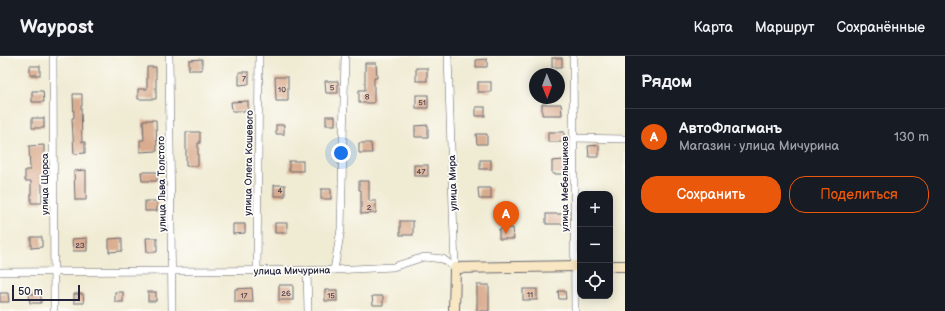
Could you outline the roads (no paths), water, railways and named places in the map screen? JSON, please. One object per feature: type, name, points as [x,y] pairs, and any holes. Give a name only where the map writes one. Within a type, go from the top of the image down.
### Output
[{"type":"street","name":"улица Щорса","points":[[53,56],[54,311]]},
{"type":"street","name":"улица Льва Толстого","points":[[169,56],[172,311]]},
{"type":"street","name":"улица Олега Кошевого","points":[[257,271],[259,56]]},
{"type":"street","points":[[334,270],[341,229],[344,56]]},
{"type":"street","name":"улица Мира","points":[[448,56],[455,268],[454,311]]},
{"type":"street","name":"улица Мебельщиков","points":[[573,56],[573,138],[577,266],[575,311]]},
{"type":"street","points":[[573,138],[625,139]]},
{"type":"street","name":"улица Мичурина","points":[[0,272],[334,270],[393,267],[424,257],[443,259],[455,268]]},
{"type":"street","points":[[455,268],[577,266]]},
{"type":"street","points":[[613,266],[625,266]]},
{"type":"street","points":[[307,270],[308,311]]},
{"type":"place","name":"АвтоФлагманъ","points":[[506,234]]}]
